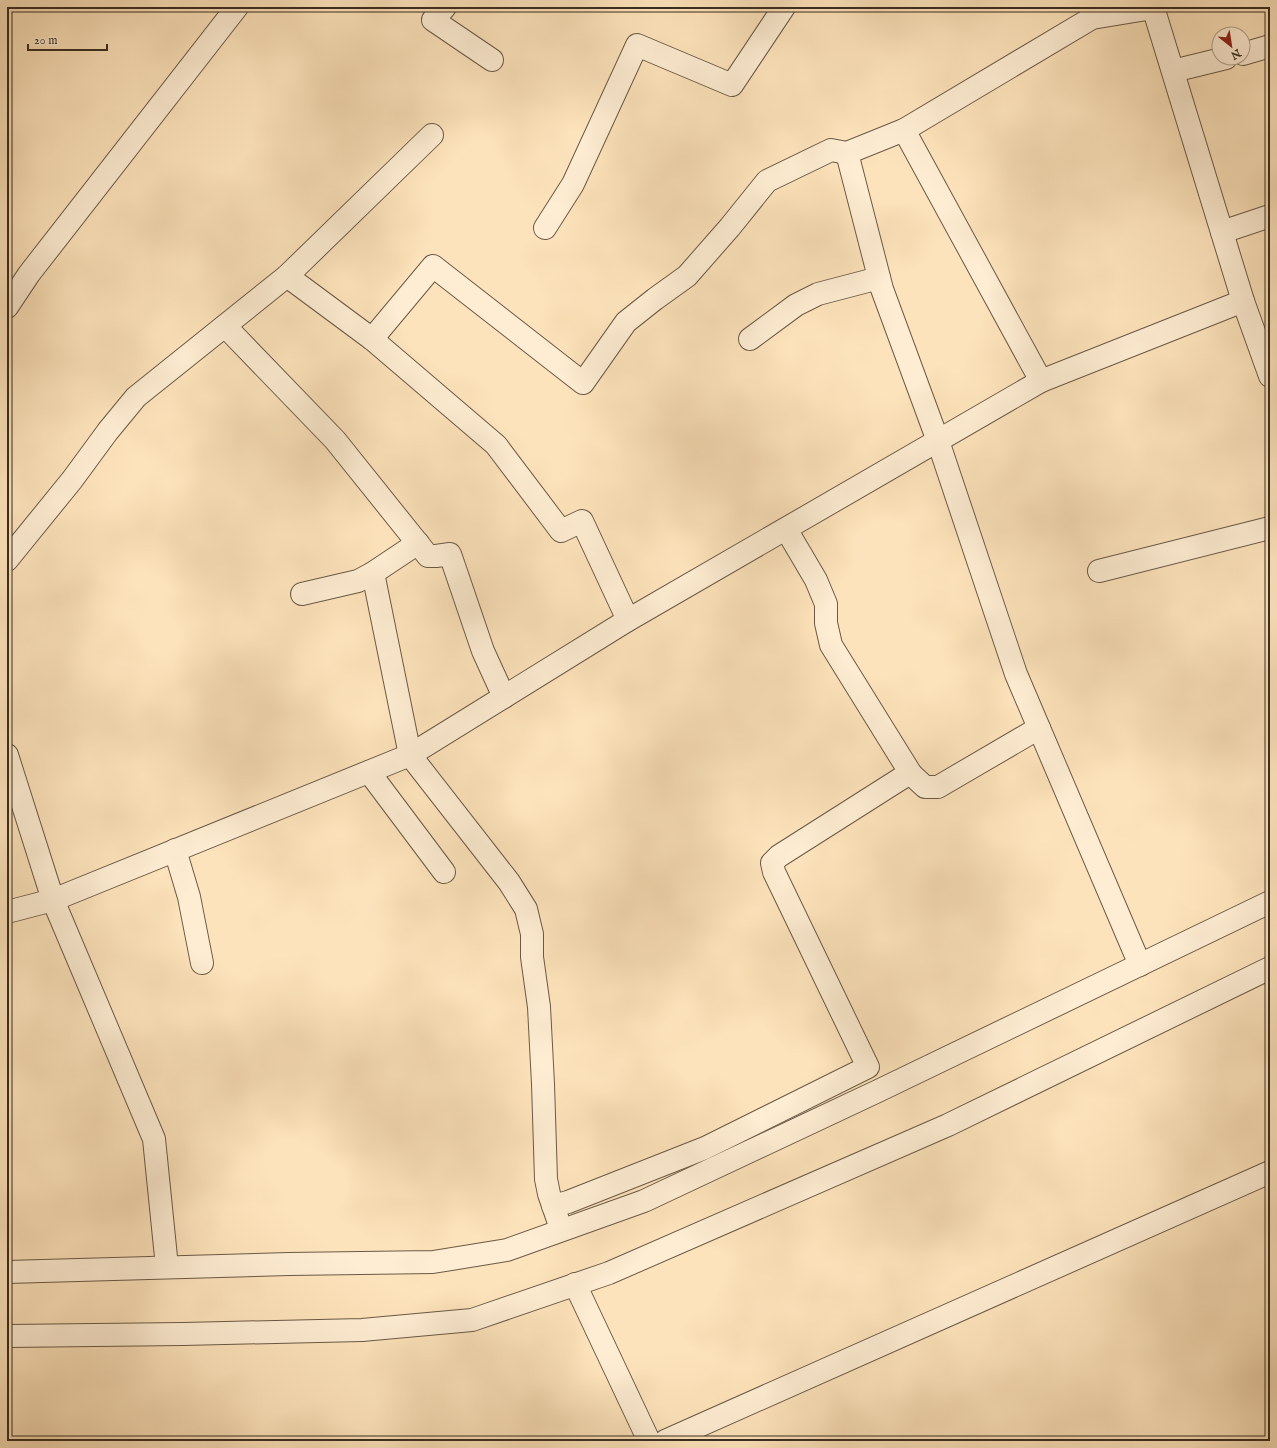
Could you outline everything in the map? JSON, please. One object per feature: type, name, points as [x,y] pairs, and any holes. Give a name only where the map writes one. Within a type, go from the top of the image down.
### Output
[{"type":"street","points":[[446,7],[433,20],[492,60]]},
{"type":"street","points":[[545,228],[573,184],[637,45],[732,85],[784,7]]},
{"type":"street","points":[[372,339],[433,266],[583,383],[626,322],[687,276],[730,227],[767,181],[832,150],[848,153],[904,130],[1088,12],[1153,8],[1243,301],[1270,376]]},
{"type":"street","points":[[7,307],[29,274],[128,148],[233,9]]},
{"type":"street","points":[[1251,52],[1270,46]]},
{"type":"street","points":[[1173,71],[1211,62]]},
{"type":"street","points":[[904,130],[1041,381]]},
{"type":"street","points":[[7,560],[72,480],[108,431],[136,397],[287,276],[432,135]]},
{"type":"street","points":[[848,153],[882,289],[938,441],[1016,674],[1140,965]]},
{"type":"street","points":[[1222,232],[1270,216]]},
{"type":"street","points":[[287,276],[372,339],[496,445],[561,531],[582,521],[628,620]]},
{"type":"street","points":[[750,339],[796,305],[818,294],[879,278]]},
{"type":"street","points":[[7,912],[53,900],[410,755],[628,620],[1041,381],[1243,301]]},
{"type":"street","points":[[225,326],[334,440],[428,556],[450,554],[483,651],[504,697]]},
{"type":"street","points":[[1099,571],[1270,528]]},
{"type":"street","points":[[786,529],[816,580],[826,604],[826,623],[831,645],[911,774],[925,787],[938,787],[1039,728]]},
{"type":"street","points":[[302,594],[358,580],[373,573],[418,543]]},
{"type":"street","points":[[373,573],[410,755],[509,882],[526,909],[532,934],[532,957],[539,1007],[546,1179],[553,1206],[562,1230]]},
{"type":"street","points":[[7,755],[53,900],[154,1140],[167,1267]]},
{"type":"street","points":[[369,772],[444,872]]},
{"type":"street","points":[[553,1206],[568,1202],[705,1148],[868,1067],[777,879],[772,862],[778,856],[905,776],[911,774]]},
{"type":"street","points":[[175,850],[189,897],[202,963]]},
{"type":"street","points":[[7,1272],[167,1267],[433,1262],[507,1250],[644,1201],[871,1094],[1270,902]]},
{"type":"street","points":[[7,1336],[362,1330],[472,1320],[609,1273],[948,1125],[1270,968]]},
{"type":"street","points":[[665,1441],[1270,1172]]},
{"type":"street","points":[[575,1284],[649,1441]]}]
